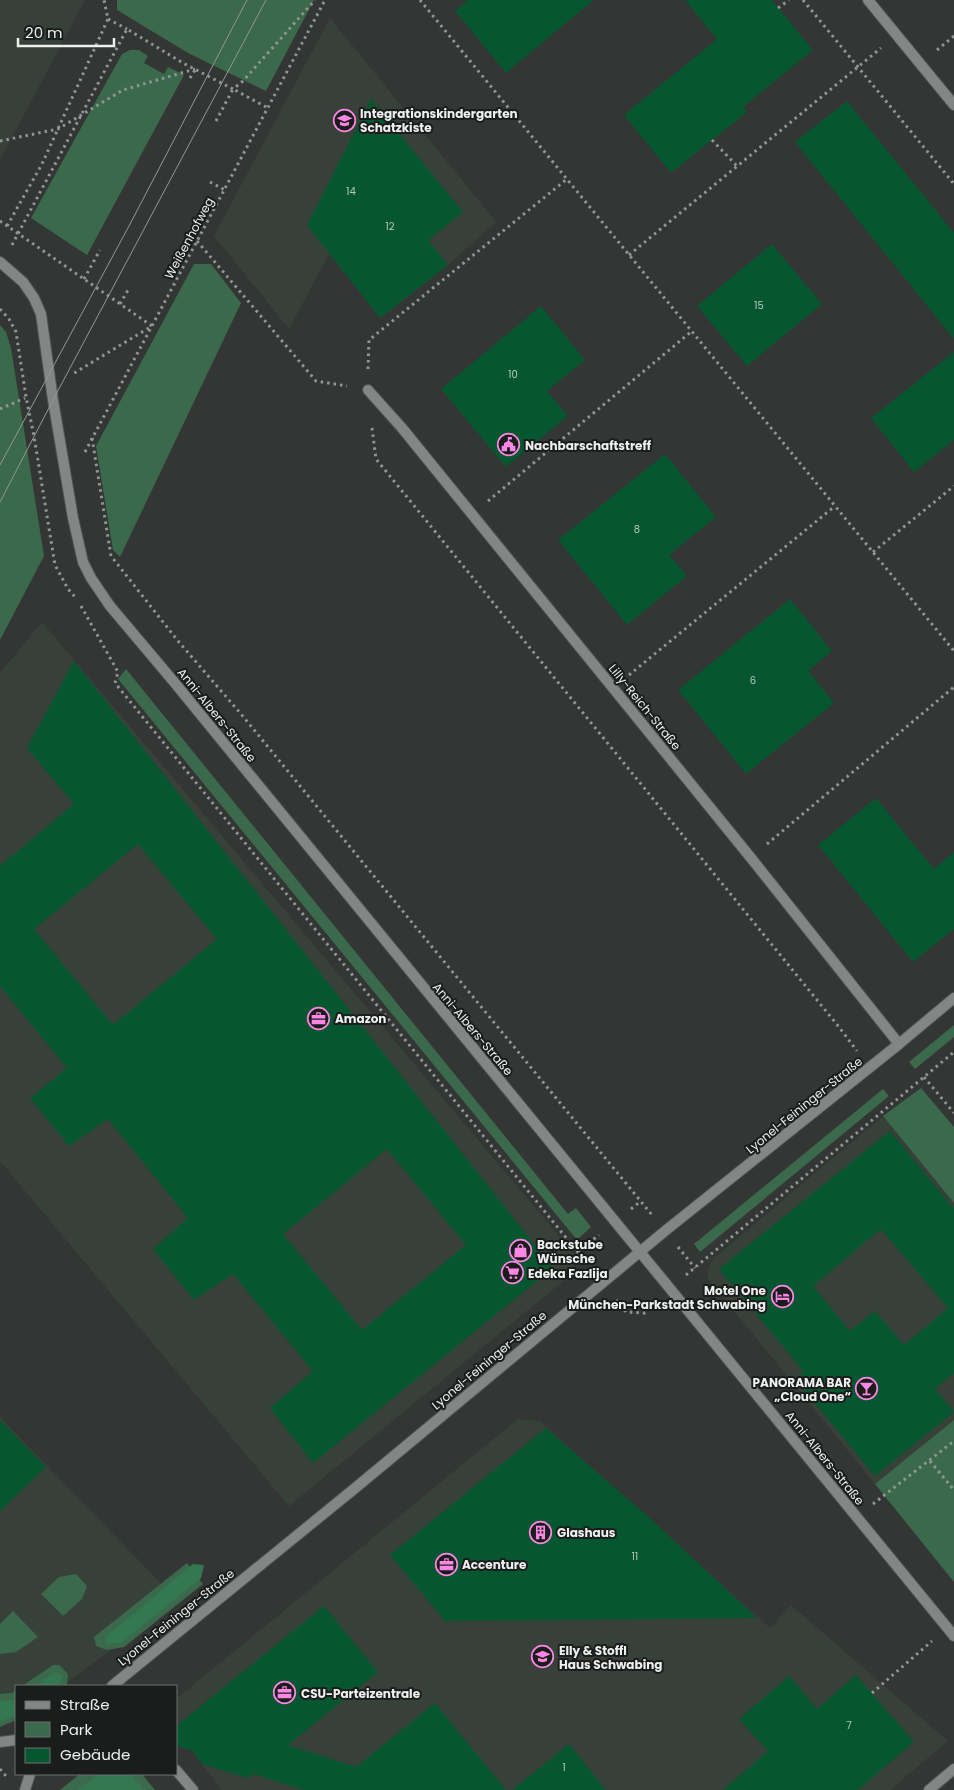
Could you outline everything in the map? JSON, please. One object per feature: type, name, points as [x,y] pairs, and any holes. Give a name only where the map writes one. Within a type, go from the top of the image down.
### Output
[{"type":"street","points":[[868,0],[954,105]]},
{"type":"street","name":"Anni-Albers-Straße","points":[[2,263],[23,282],[34,298],[41,314],[53,400],[73,518],[83,562],[91,578],[110,606],[951,1632]]},
{"type":"street","name":"Lilly-Reich-Straße","points":[[368,390],[402,428],[472,514],[899,1044]]},
{"type":"street","name":"Lyonel-Feininger-Straße","points":[[113,1685],[354,1489],[665,1231],[954,998]]},
{"type":"street","points":[[0,1742],[15,1740]]},
{"type":"street","points":[[929,1790],[954,1769]]},
{"type":"street","points":[[178,1772],[193,1790]]},
{"type":"street","points":[[25,1790],[30,1775]]},
{"type":"path","points":[[7,226],[42,164],[108,19],[104,0]]},
{"type":"path","points":[[216,120],[233,89],[243,81],[315,0]]},
{"type":"path","name":"Weißenhofweg","points":[[68,483],[225,190],[324,0]]},
{"type":"path","points":[[420,0],[954,651]]},
{"type":"path","points":[[778,8],[789,0]]},
{"type":"path","points":[[803,0],[954,184]]},
{"type":"path","points":[[108,19],[268,108]]},
{"type":"path","points":[[2,263],[127,29]]},
{"type":"path","points":[[629,255],[896,35]]},
{"type":"path","points":[[190,78],[195,69]]},
{"type":"path","points":[[0,141],[58,129],[123,90],[195,69]]},
{"type":"path","points":[[712,140],[737,166]]},
{"type":"path","points":[[567,178],[369,340],[368,390],[376,459],[839,1026],[869,1068]]},
{"type":"path","points":[[210,182],[225,190]]},
{"type":"path","points":[[0,221],[152,326],[51,386]]},
{"type":"path","points":[[197,241],[316,381],[368,390]]},
{"type":"path","points":[[84,279],[100,250]]},
{"type":"path","points":[[120,304],[128,290]]},
{"type":"path","points":[[472,514],[692,331]]},
{"type":"path","points":[[0,409],[26,398]]},
{"type":"path","points":[[92,438],[111,556],[178,641],[247,722],[695,1268]]},
{"type":"path","points":[[873,552],[954,486]]},
{"type":"path","points":[[613,688],[835,506]]},
{"type":"path","points":[[118,672],[115,683],[626,1312],[645,1313],[695,1268],[954,1052]]},
{"type":"path","points":[[751,858],[954,687]]},
{"type":"path","points":[[924,1077],[954,1113]]},
{"type":"path","points":[[857,1517],[954,1441]]},
{"type":"path","points":[[930,1460],[954,1490]]},
{"type":"path","points":[[872,1693],[951,1632]]},
{"type":"shaded area","points":[[0,0],[85,0],[0,160]]},
{"type":"shaded area","name":"Integrationskindergarten Schatzkiste","points":[[330,18],[496,222],[448,265],[381,318],[329,254],[289,329],[214,236]]},
{"type":"shaded area","points":[[42,622],[575,1255],[572,1274],[289,1506],[0,1161],[0,673]]},
{"type":"shaded area","name":"Motel One München-Parkstadt Schwabing","points":[[883,1116],[954,1203],[954,1420],[875,1484],[708,1279],[708,1268],[713,1259]]},
{"type":"shaded area","points":[[0,1417],[178,1601],[63,1685],[15,1685],[15,1720],[0,1726]]},
{"type":"shaded area","points":[[518,1419],[540,1421],[770,1628],[791,1605],[948,1741],[890,1790],[222,1790],[178,1734],[178,1697]]},
{"type":"green space","points":[[117,0],[314,0],[266,91],[188,53],[117,10]]},
{"type":"green space","points":[[130,50],[139,50],[148,56],[144,63],[164,74],[168,67],[184,75],[87,255],[31,218],[122,54]]},
{"type":"green space","points":[[194,264],[211,264],[241,303],[120,557],[113,550],[96,446]]},
{"type":"green space","points":[[0,325],[6,332],[11,348],[44,556],[0,640]]},
{"type":"green space","points":[[126,669],[568,1214],[576,1208],[591,1227],[577,1240],[118,679]]},
{"type":"green space","points":[[954,1025],[954,1037],[915,1069],[909,1062]]},
{"type":"green space","points":[[921,1088],[954,1127],[954,1203],[883,1116]]},
{"type":"green space","points":[[883,1089],[889,1096],[700,1252],[694,1244]]},
{"type":"green space","points":[[954,1420],[954,1582],[875,1484]]},
{"type":"green space","points":[[187,1563],[203,1584],[124,1647],[107,1650],[96,1646],[94,1637]]},
{"type":"green space","points":[[193,1564],[204,1565],[201,1578],[121,1643],[107,1644],[106,1637]]},
{"type":"green space","points":[[76,1574],[87,1586],[82,1599],[63,1616],[41,1594],[59,1577]]},
{"type":"green space","points":[[13,1611],[38,1637],[16,1652],[0,1654],[0,1624]]},
{"type":"green space","points":[[53,1665],[59,1665],[68,1674],[67,1685],[23,1685]]},
{"type":"green space","points":[[55,1672],[61,1675],[62,1682],[58,1685],[36,1685]]},
{"type":"green space","points":[[15,1691],[15,1720],[0,1727],[0,1694],[12,1693]]},
{"type":"green space","points":[[15,1700],[15,1716],[0,1721],[0,1701]]},
{"type":"green space","points":[[79,1775],[143,1775],[155,1790],[60,1790]]},
{"type":"green space","points":[[97,1775],[131,1775],[144,1790],[78,1790]]},
{"type":"building","points":[[468,0],[594,0],[506,73],[455,11]]},
{"type":"building","points":[[685,0],[772,0],[813,50],[743,107],[747,112],[671,173],[624,115],[717,39]]},
{"type":"building","points":[[371,99],[463,212],[428,240],[448,265],[380,318],[307,225]]},
{"type":"building","points":[[847,101],[954,233],[954,339],[795,142]]},
{"type":"building","points":[[772,244],[822,304],[747,366],[697,306]]},
{"type":"building","points":[[541,306],[585,360],[547,391],[568,416],[506,467],[441,389]]},
{"type":"building","points":[[954,352],[954,440],[914,472],[871,418]]},
{"type":"building","points":[[665,454],[716,517],[669,555],[687,576],[627,625],[558,540]]},
{"type":"building","points":[[790,599],[832,651],[808,671],[834,703],[746,774],[678,690]]},
{"type":"building","points":[[74,661],[553,1268],[313,1463],[270,1408],[313,1371],[233,1274],[194,1300],[153,1249],[188,1218],[108,1119],[69,1146],[30,1098],[67,1068],[0,986],[0,866],[74,804],[27,748]],"holes":[[[138,844],[217,939],[113,1025],[34,929]],[[387,1149],[466,1245],[362,1330],[283,1234]]]},
{"type":"building","points":[[876,798],[934,869],[954,852],[954,929],[913,962],[818,845]]},
{"type":"building","name":"Motel One München-Parkstadt Schwabing","points":[[890,1131],[954,1209],[954,1373],[935,1389],[954,1412],[875,1476],[795,1379],[804,1372],[719,1269]],"holes":[[[881,1229],[948,1308],[904,1345],[875,1311],[850,1331],[813,1286]]]},
{"type":"building","points":[[0,1420],[46,1467],[0,1511]]},
{"type":"building","name":"Glashaus","points":[[546,1428],[652,1520],[757,1618],[445,1621],[390,1555]]},
{"type":"building","points":[[324,1606],[378,1672],[288,1745],[356,1767],[435,1703],[506,1790],[304,1790],[253,1774],[247,1778],[202,1764],[193,1751],[178,1747],[178,1724]]},
{"type":"building","points":[[856,1675],[914,1742],[858,1790],[723,1790],[768,1751],[739,1719],[789,1676],[817,1709]]},
{"type":"building","points":[[569,1744],[606,1790],[512,1790]]},
{"type":"tram line","points":[[0,465],[129,226],[247,0]]},
{"type":"tram line","points":[[0,502],[266,0]]},
{"type":"place","name":"Integrationskindergarten Schatzkiste","points":[[344,120]]},
{"type":"place","name":"Nachbarschaftstreff","points":[[509,445]]},
{"type":"place","name":"Amazon","points":[[319,1018]]},
{"type":"place","name":"Backstube Wünsche","points":[[521,1251]]},
{"type":"place","name":"Edeka Fazlija","points":[[512,1273]]},
{"type":"place","name":"Motel One München-Parkstadt Schwabing","points":[[782,1297]]},
{"type":"place","name":"PANORAMA BAR „Cloud One“","points":[[867,1389]]},
{"type":"place","name":"Glashaus","points":[[541,1532]]},
{"type":"place","name":"Accenture","points":[[446,1564]]},
{"type":"place","name":"Elly & Stoffl Haus Schwabing","points":[[543,1657]]},
{"type":"place","name":"CSU-Parteizentrale","points":[[285,1693]]}]
